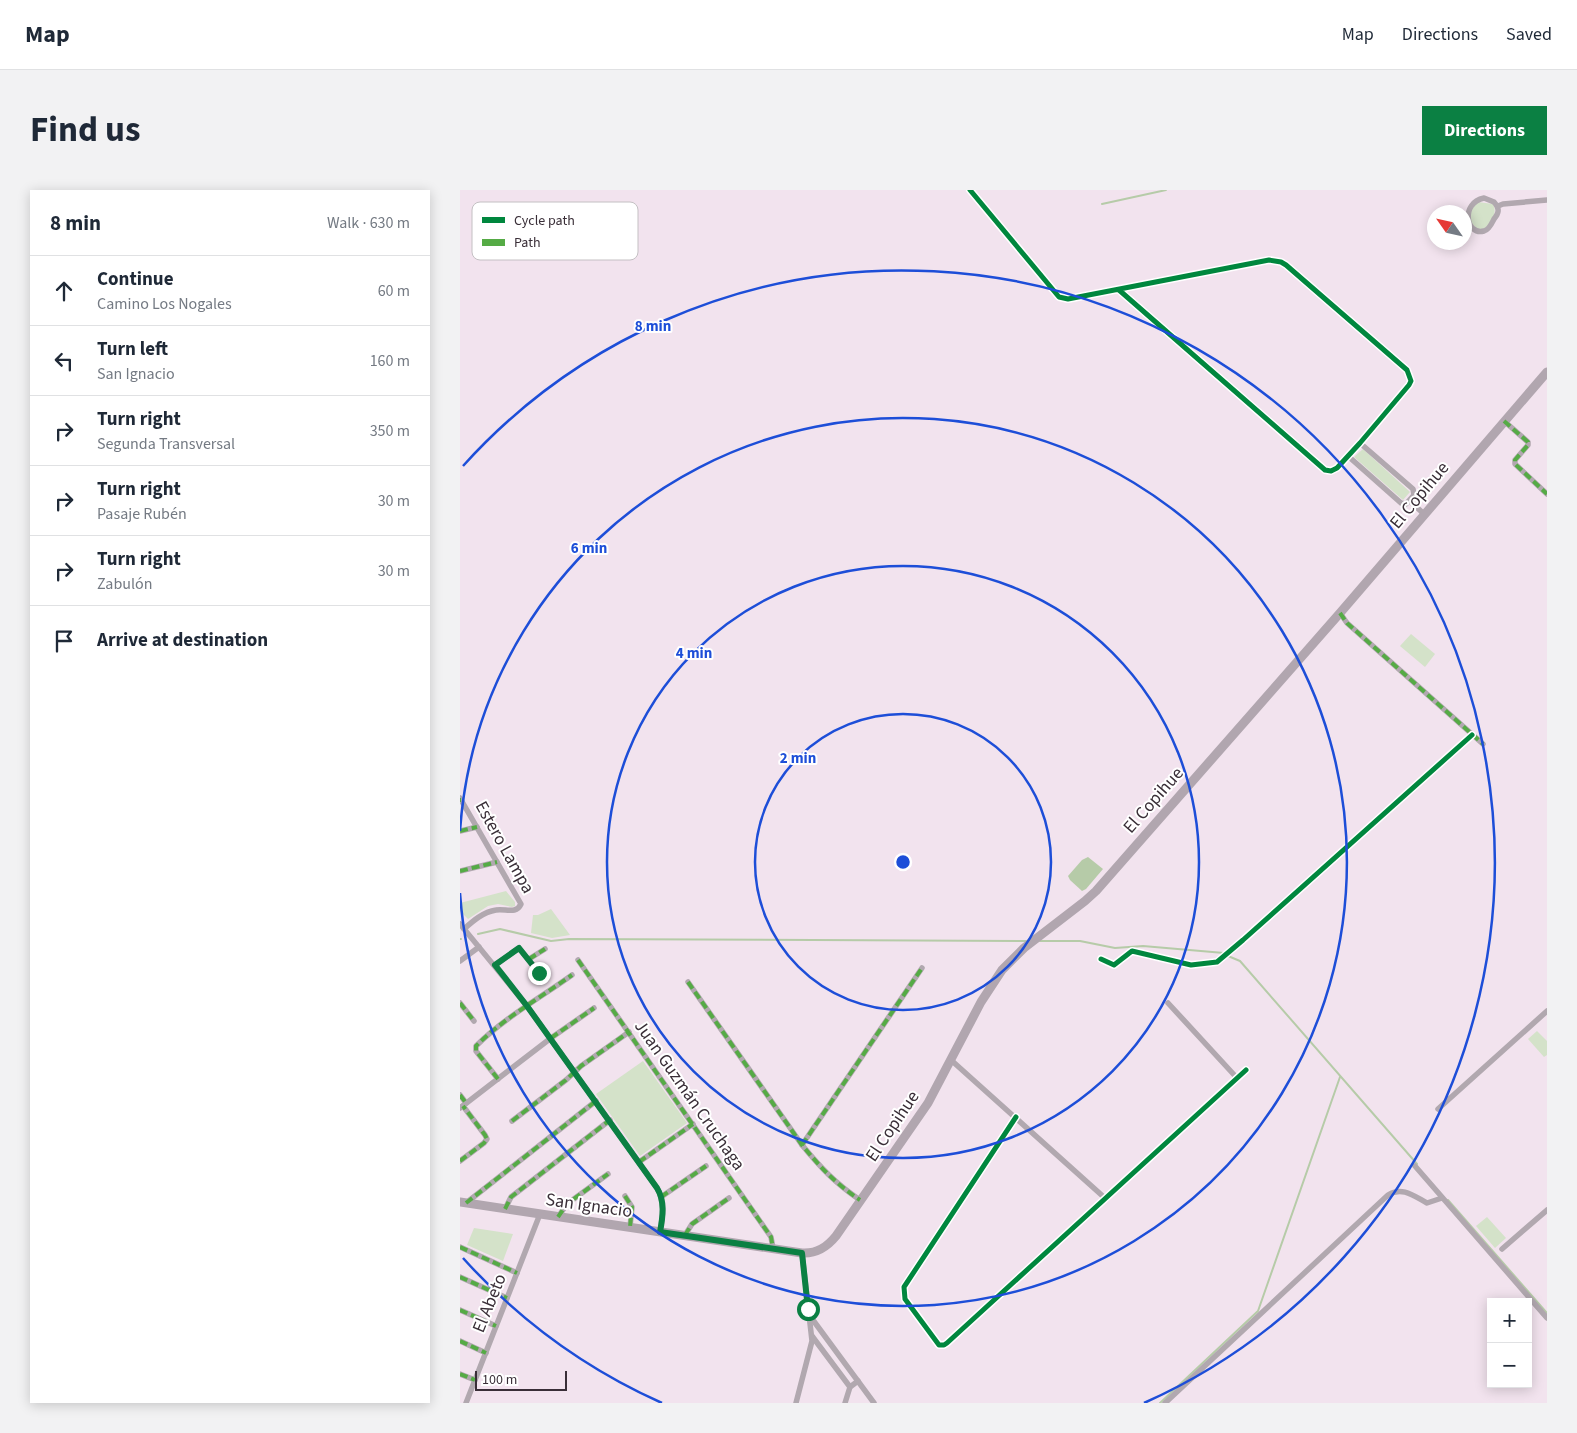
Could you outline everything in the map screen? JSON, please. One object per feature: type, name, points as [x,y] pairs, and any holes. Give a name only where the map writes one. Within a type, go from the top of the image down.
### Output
[{"type":"main road","name":"El Copihue","points":[[802,1253],[816,1252],[836,1236],[924,1110],[981,1002],[1002,970],[1024,948],[1096,891],[1340,613],[1547,372]]},
{"type":"main road","name":"San Ignacio","points":[[463,1203],[802,1253]]},
{"type":"street","points":[[970,190],[1059,296],[1068,299],[1269,260],[1281,262],[1407,370],[1411,381],[1360,443],[1334,470],[1329,471],[1322,468],[1119,290]]},
{"type":"street","points":[[1484,198],[1498,206],[1498,214],[1486,231],[1478,231],[1470,225],[1469,209],[1476,201],[1484,198]]},
{"type":"street","points":[[1498,206],[1547,200]]},
{"type":"street","points":[[1504,421],[1528,444],[1515,464],[1547,494]]},
{"type":"street","points":[[1348,456],[1401,504],[1406,504],[1410,501],[1414,494],[1413,489],[1360,443]]},
{"type":"street","points":[[1410,501],[1424,514]]},
{"type":"street","points":[[1340,613],[1347,623],[1483,744]]},
{"type":"street","points":[[1101,959],[1114,965],[1132,951],[1191,964],[1217,962],[1472,735]]},
{"type":"street","name":"Estero Lampa","points":[[460,799],[521,904],[521,907],[514,911],[502,909],[486,912],[462,926]]},
{"type":"street","points":[[460,831],[477,827]]},
{"type":"street","points":[[460,871],[497,862]]},
{"type":"street","points":[[462,926],[495,965],[551,1038],[657,1188],[661,1197],[660,1232]]},
{"type":"street","points":[[460,961],[479,946]]},
{"type":"street","points":[[495,965],[519,948],[539,973]]},
{"type":"street","points":[[529,959],[545,949]]},
{"type":"street","name":"Juan Guzmán Cruchaga","points":[[578,960],[771,1237],[773,1248]]},
{"type":"street","points":[[802,1145],[922,968]]},
{"type":"street","points":[[498,1079],[476,1051],[477,1044],[572,975]]},
{"type":"street","points":[[688,982],[802,1145],[836,1184],[860,1200]]},
{"type":"street","points":[[460,1003],[474,1021]]},
{"type":"street","points":[[1168,1004],[1237,1078]]},
{"type":"street","points":[[463,1106],[551,1038],[594,1008]]},
{"type":"street","points":[[1438,1109],[1547,1011]]},
{"type":"street","points":[[512,1121],[628,1032]]},
{"type":"street","points":[[951,1060],[1106,1199]]},
{"type":"street","points":[[1016,1117],[904,1287],[905,1299],[937,1344],[942,1346],[1246,1070]]},
{"type":"street","points":[[460,1095],[463,1106],[487,1139],[460,1161]]},
{"type":"street","points":[[463,1203],[596,1100]]},
{"type":"street","points":[[505,1209],[511,1197],[610,1120]]},
{"type":"street","points":[[639,1162],[693,1124]]},
{"type":"street","points":[[661,1197],[706,1166]]},
{"type":"street","points":[[1415,1166],[1547,1318]]},
{"type":"street","points":[[558,1217],[563,1208],[571,1201],[608,1174]]},
{"type":"street","points":[[1165,1403],[1388,1194],[1402,1190],[1427,1203],[1442,1198]]},
{"type":"street","points":[[625,1196],[632,1207],[630,1227]]},
{"type":"street","points":[[686,1235],[692,1224],[729,1198]]},
{"type":"street","points":[[1502,1249],[1547,1210]]},
{"type":"street","name":"El Abeto","points":[[466,1403],[540,1214]]},
{"type":"street","points":[[460,1247],[517,1273]]},
{"type":"street","points":[[796,1403],[811,1350],[812,1336],[802,1253]]},
{"type":"street","points":[[460,1277],[507,1298]]},
{"type":"street","points":[[460,1310],[496,1326]]},
{"type":"street","points":[[809,1315],[874,1403]]},
{"type":"street","points":[[812,1336],[850,1387]]},
{"type":"street","points":[[460,1341],[486,1353]]},
{"type":"street","points":[[460,1374],[475,1380]]},
{"type":"street","points":[[846,1403],[850,1387],[858,1381]]},
{"type":"shaded area","points":[[1478,202],[1493,204],[1495,211],[1486,229],[1478,229],[1472,223],[1473,208]]},
{"type":"shaded area","points":[[1363,449],[1410,492],[1403,500],[1354,457]]},
{"type":"shaded area","points":[[1411,634],[1435,654],[1425,667],[1400,646]]},
{"type":"shaded area","points":[[1088,857],[1103,869],[1086,889],[1082,891],[1068,876],[1082,860]]},
{"type":"shaded area","points":[[506,891],[515,902],[515,906],[498,904],[488,906],[468,919],[460,911],[460,903]]},
{"type":"shaded area","points":[[551,909],[570,935],[552,938],[531,933],[533,915],[538,915]]},
{"type":"shaded area","points":[[1537,1031],[1547,1041],[1547,1055],[1544,1057],[1528,1039]]},
{"type":"shaded area","points":[[643,1061],[687,1123],[640,1156],[596,1094]]},
{"type":"shaded area","points":[[1487,1217],[1506,1238],[1495,1248],[1476,1226]]},
{"type":"shaded area","points":[[474,1228],[513,1234],[503,1261],[467,1245]]},
{"type":"waterway","points":[[1102,204],[1166,190]]},
{"type":"waterway","points":[[478,934],[500,929],[551,941],[569,939],[1026,941]]},
{"type":"waterway","points":[[1040,941],[1080,941],[1115,948],[1143,946],[1224,953]]},
{"type":"waterway","points":[[1228,956],[1240,961],[1417,1164]]},
{"type":"waterway","points":[[1160,1403],[1258,1311],[1340,1077]]},
{"type":"waterway","points":[[1448,1200],[1547,1313]]},
{"type":"marked path","points":[[1504,421],[1528,442],[1528,445],[1515,460],[1515,464],[1547,494]]},
{"type":"marked path","points":[[1340,613],[1347,623],[1483,744]]},
{"type":"marked path","points":[[460,831],[477,827]]},
{"type":"marked path","points":[[460,871],[497,862]]},
{"type":"marked path","points":[[495,965],[519,948],[539,973]]},
{"type":"marked path","points":[[529,959],[545,949]]},
{"type":"marked path","points":[[578,960],[771,1237],[773,1248]]},
{"type":"marked path","points":[[802,1145],[922,968]]},
{"type":"marked path","points":[[498,1079],[476,1051],[476,1046],[510,1017],[572,975]]},
{"type":"marked path","points":[[688,982],[802,1145],[829,1175],[860,1200]]},
{"type":"marked path","points":[[460,1003],[474,1021]]},
{"type":"marked path","points":[[551,1038],[594,1008]]},
{"type":"marked path","points":[[512,1121],[566,1080],[581,1066],[629,1032]]},
{"type":"marked path","points":[[460,1095],[466,1103]]},
{"type":"marked path","points":[[466,1203],[596,1101]]},
{"type":"marked path","points":[[460,1161],[487,1139],[463,1106]]},
{"type":"marked path","points":[[505,1209],[511,1197],[610,1120]]},
{"type":"marked path","points":[[639,1162],[693,1124]]},
{"type":"marked path","points":[[661,1197],[706,1166]]},
{"type":"marked path","points":[[558,1217],[567,1204],[608,1174]]},
{"type":"marked path","points":[[625,1196],[632,1207],[630,1227]]},
{"type":"marked path","points":[[685,1235],[692,1224],[729,1198]]},
{"type":"marked path","points":[[460,1247],[517,1273]]},
{"type":"marked path","points":[[460,1277],[507,1298]]},
{"type":"marked path","points":[[460,1310],[496,1326]]},
{"type":"marked path","points":[[460,1341],[486,1353]]},
{"type":"marked path","points":[[460,1374],[475,1380]]},
{"type":"cycle path","points":[[970,190],[1059,297],[1068,299],[1269,260],[1281,262],[1407,370],[1411,381],[1337,468],[1331,471],[1325,470],[1119,290]]},
{"type":"cycle path","points":[[1101,959],[1114,965],[1132,951],[1191,965],[1217,962],[1472,735]]},
{"type":"cycle path","points":[[1016,1117],[904,1287],[905,1299],[939,1345],[947,1343],[1246,1070]]},
{"type":"route","points":[[539,973],[519,948],[495,965],[596,1100],[657,1188],[662,1205],[660,1232],[802,1253],[808,1309]]}]
